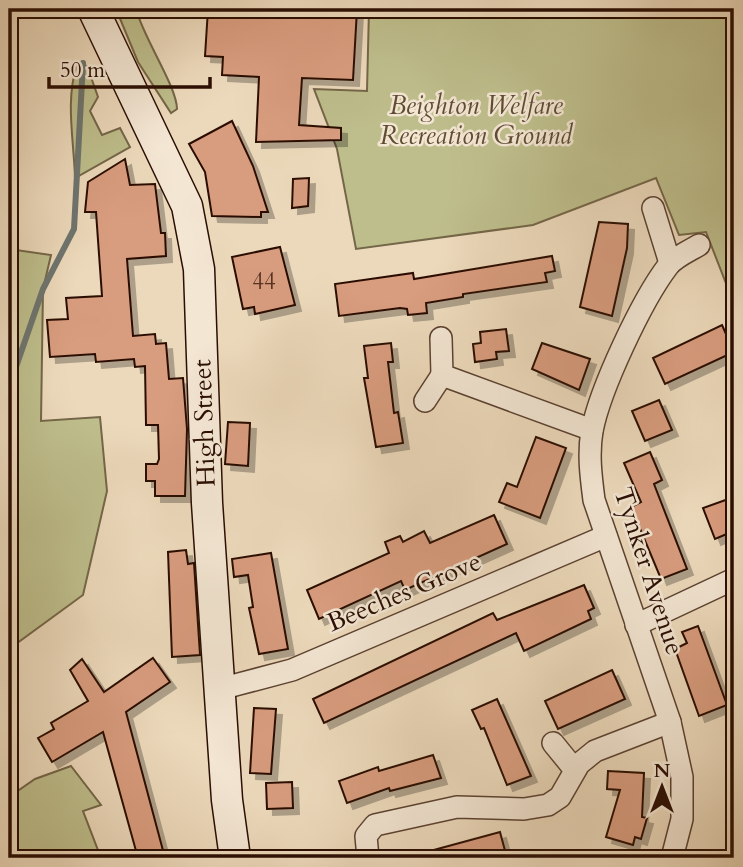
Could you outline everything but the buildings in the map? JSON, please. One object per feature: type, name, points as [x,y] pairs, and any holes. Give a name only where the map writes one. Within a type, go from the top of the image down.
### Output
[{"type":"street","name":"High Street","points":[[93,9],[187,206],[196,254],[207,503],[235,858]]},
{"type":"street","points":[[653,208],[670,263]]},
{"type":"street","name":"Tynker Avenue","points":[[672,858],[682,819],[682,776],[670,722],[594,500],[590,464],[592,430],[614,368],[649,296],[670,263],[699,245]]},
{"type":"street","points":[[425,401],[442,375],[441,338]]},
{"type":"street","points":[[442,375],[592,430]]},
{"type":"street","name":"Beeches Grove","points":[[220,689],[292,670],[606,536]]},
{"type":"street","points":[[636,625],[734,579]]},
{"type":"street","points":[[368,858],[364,846],[366,836],[375,825],[457,807],[524,808],[548,805],[561,797],[575,770],[595,751],[670,722]]},
{"type":"street","points":[[552,743],[575,770]]},
{"type":"green space","points":[[116,9],[136,9],[172,88],[177,109],[171,113],[138,62]]},
{"type":"green space","name":"Beighton Welfare Recreation Ground","points":[[369,9],[734,9],[734,304],[706,232],[679,235],[656,178],[533,225],[356,249],[337,149],[314,89],[367,91]]},
{"type":"green space","points":[[77,65],[87,66],[98,97],[90,111],[102,135],[120,128],[130,147],[75,178],[71,92]]},
{"type":"green space","points":[[9,249],[51,255],[43,289],[41,421],[100,417],[107,491],[83,595],[9,649]]},
{"type":"green space","points":[[71,766],[101,805],[83,811],[101,858],[9,858],[9,797],[35,779]]},
{"type":"waterway","points":[[9,387],[43,289],[74,229],[83,63]]}]
